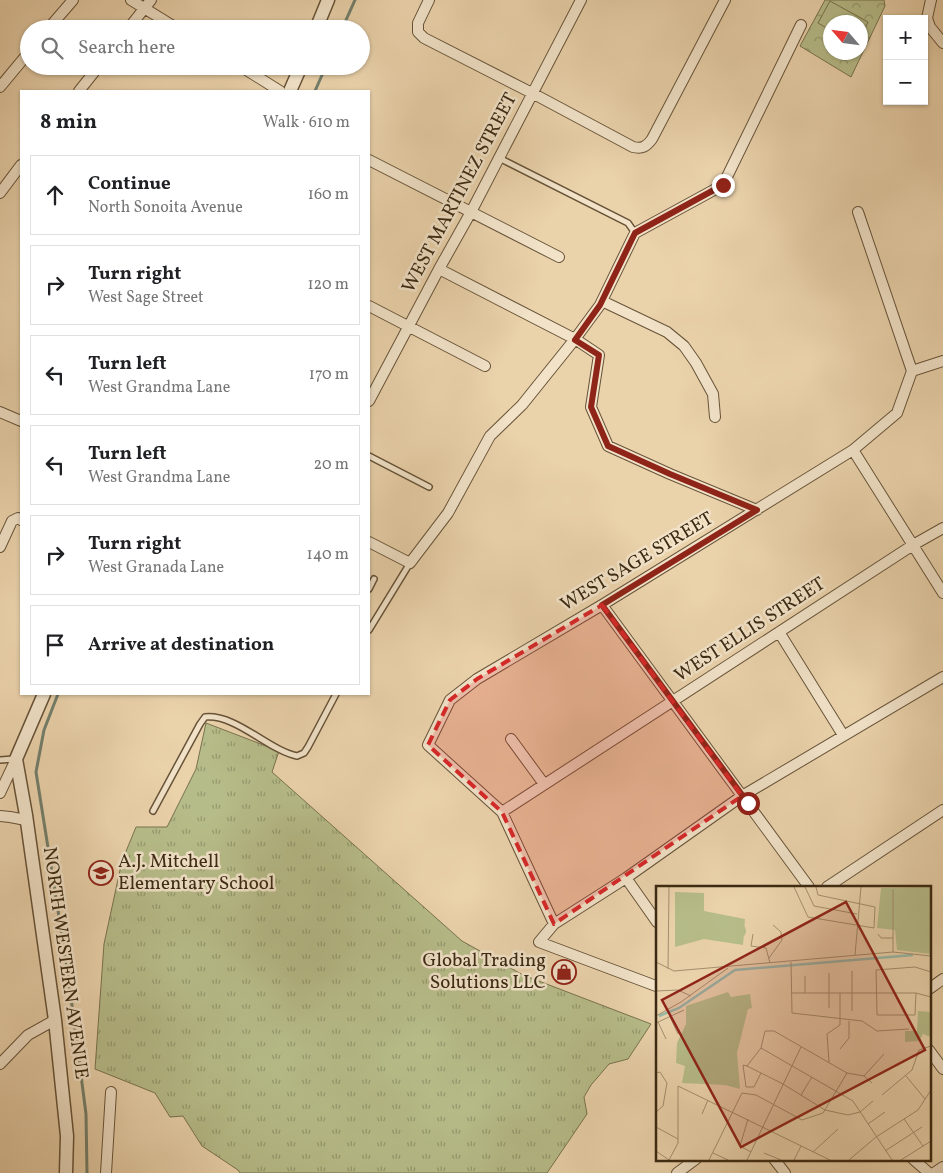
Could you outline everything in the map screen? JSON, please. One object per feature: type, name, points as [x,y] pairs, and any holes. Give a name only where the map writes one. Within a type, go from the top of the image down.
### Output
[{"type":"street","points":[[56,20],[73,0]]},
{"type":"street","points":[[131,0],[147,4],[167,20]]},
{"type":"street","points":[[320,20],[328,0]]},
{"type":"street","points":[[429,0],[418,23],[418,32],[424,38],[633,147],[640,148],[647,146],[652,139],[725,0]]},
{"type":"street","name":"WEST MARTINEZ STREET","points":[[370,399],[471,212],[581,0]]},
{"type":"street","points":[[930,0],[927,18],[930,27],[943,43]]},
{"type":"street","points":[[135,20],[147,4]]},
{"type":"street","points":[[370,543],[410,563],[448,513],[490,436],[522,405],[575,340],[602,301],[635,233],[723,185],[801,25]]},
{"type":"street","points":[[0,87],[20,63]]},
{"type":"street","points":[[80,90],[91,75]]},
{"type":"street","points":[[254,75],[278,90]]},
{"type":"street","points":[[290,90],[297,75]]},
{"type":"street","points":[[370,161],[559,257]]},
{"type":"street","points":[[0,193],[20,166]]},
{"type":"street","points":[[858,212],[912,371],[943,361]]},
{"type":"street","points":[[439,269],[575,340],[599,355],[591,407],[608,446],[757,510]]},
{"type":"street","points":[[602,301],[667,332],[684,346],[696,363],[712,394],[715,417]]},
{"type":"street","points":[[370,306],[485,366]]},
{"type":"street","name":"WEST SAGE STREET","points":[[502,812],[428,745],[450,700],[477,679],[602,605],[853,450],[897,413],[912,371]]},
{"type":"street","points":[[0,412],[20,421]]},
{"type":"street","points":[[853,450],[943,593]]},
{"type":"street","points":[[0,547],[12,521],[18,518],[20,519]]},
{"type":"street","name":"WEST ELLIS STREET","points":[[502,812],[913,545],[943,528]]},
{"type":"street","points":[[602,605],[808,886]]},
{"type":"street","points":[[779,632],[843,735]]},
{"type":"street","points":[[656,986],[539,942],[554,924],[626,878],[742,796],[943,677]]},
{"type":"street","points":[[0,793],[44,695]]},
{"type":"street","points":[[511,740],[544,784]]},
{"type":"street","name":"NORTH WESTERN AVENUE","points":[[16,759],[55,1020],[68,1136],[66,1173]]},
{"type":"street","points":[[829,886],[943,810]]},
{"type":"street","points":[[502,812],[554,924]]},
{"type":"street","points":[[0,816],[10,816],[26,820]]},
{"type":"street","points":[[626,878],[656,921]]},
{"type":"street","points":[[930,988],[943,979]]},
{"type":"street","points":[[0,1064],[28,1035],[55,1020]]},
{"type":"street","points":[[930,1051],[943,1068]]},
{"type":"street","points":[[106,1173],[110,1092]]},
{"type":"street","points":[[677,1173],[695,1160]]},
{"type":"street","points":[[775,1160],[785,1173]]},
{"type":"street","points":[[914,1160],[929,1173]]},
{"type":"street","points":[[934,1173],[943,1167]]},
{"type":"lane","points":[[499,158],[628,223],[635,233]]},
{"type":"lane","points":[[370,457],[429,487]]},
{"type":"lane","points":[[370,628],[410,563]]},
{"type":"lane","points":[[370,587],[374,579]]},
{"type":"lane","points":[[153,811],[200,724],[206,717],[224,720],[283,752],[297,756],[304,753],[308,747],[335,695]]},
{"type":"lane","points":[[0,760],[16,759]]},
{"type":"highlighted area","points":[[602,605],[742,796],[554,924],[502,812],[428,745],[450,700],[477,679]]},
{"type":"green space","points":[[825,0],[884,0],[885,6],[868,42],[868,15],[823,15],[823,60],[800,46]]},
{"type":"green space","points":[[830,1],[855,15],[823,15],[823,26],[818,23]]},
{"type":"green space","points":[[823,60],[859,60],[851,77]]},
{"type":"green space","points":[[206,723],[279,751],[272,772],[462,941],[523,975],[651,1024],[628,1059],[609,1064],[591,1085],[584,1097],[587,1114],[547,1173],[240,1173],[202,1146],[183,1116],[170,1117],[155,1093],[95,1069],[104,944],[122,861],[136,827],[167,827],[196,769]]},
{"type":"waterway","points":[[346,20],[355,0]]},
{"type":"waterway","points":[[315,90],[322,75]]},
{"type":"waterway","points":[[58,695],[44,730],[36,772],[67,967],[86,1114],[87,1173]]},
{"type":"place","name":"A.J. Mitchell Elementary School","points":[[101,873]]},
{"type":"place","name":"Global Trading Solutions LLC","points":[[564,972]]},
{"type":"route","points":[[723,185],[635,233],[600,305],[575,340],[599,355],[591,407],[608,446],[757,510],[602,605],[748,803]]}]
